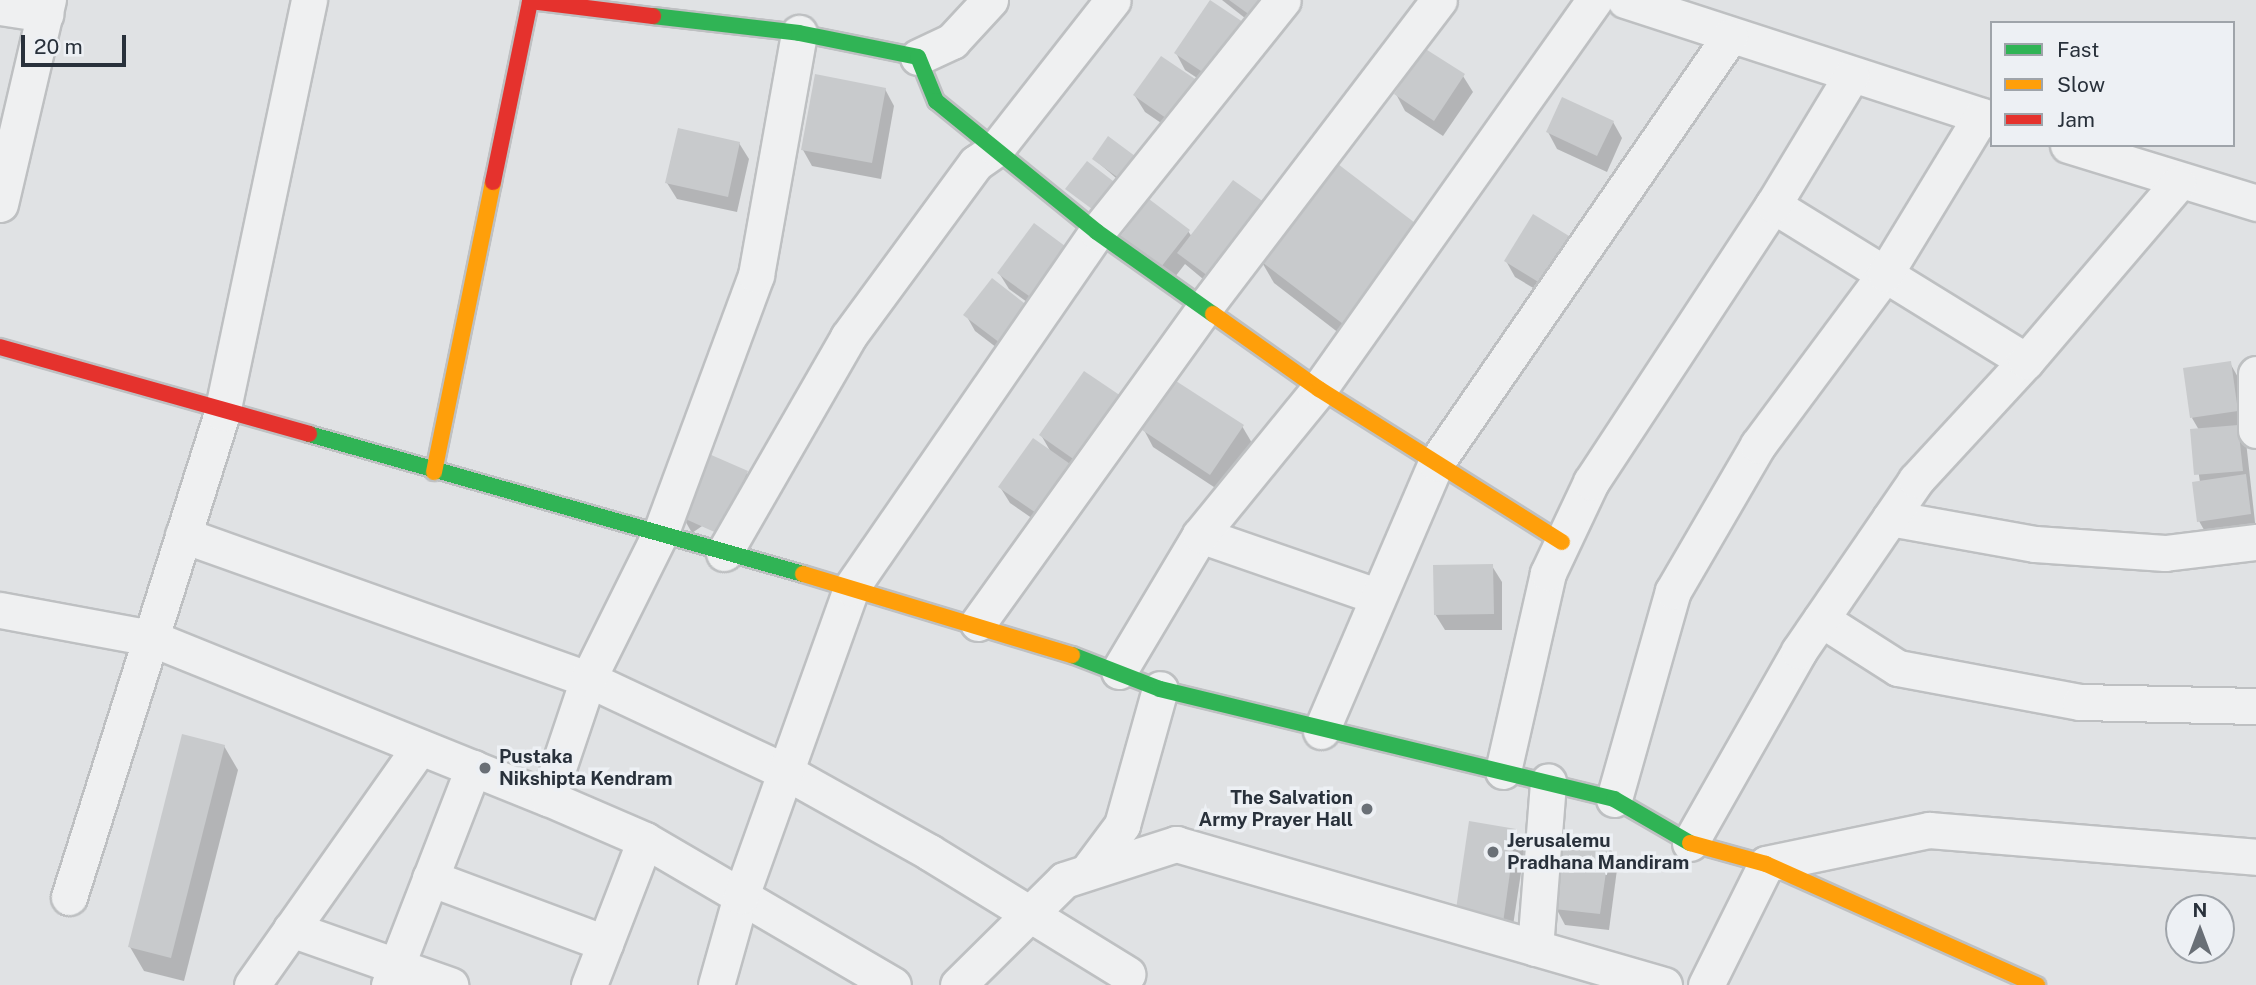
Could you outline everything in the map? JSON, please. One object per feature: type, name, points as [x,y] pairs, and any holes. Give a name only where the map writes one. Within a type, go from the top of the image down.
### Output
[{"type":"street","points":[[69,898],[222,413],[309,0]]},
{"type":"street","points":[[434,472],[528,0],[799,33],[919,57],[952,41],[990,0]]},
{"type":"street","points":[[724,553],[848,337],[976,163],[996,149],[1113,0]]},
{"type":"street","points":[[716,985],[741,896],[851,588],[1097,232],[1283,0]]},
{"type":"street","points":[[978,623],[1205,307],[1439,0]]},
{"type":"street","points":[[1119,671],[1200,535],[1320,390],[1594,0]]},
{"type":"street","points":[[1614,799],[1673,591],[1758,445],[1885,274],[1987,118],[1851,76],[1625,0]]},
{"type":"street","points":[[0,7],[46,7],[0,204]]},
{"type":"street","points":[[548,798],[588,680],[661,532],[756,275],[799,33]]},
{"type":"street","points":[[1321,732],[1376,596],[1436,463],[1730,36]]},
{"type":"street","points":[[919,57],[936,101],[1097,232],[1320,390],[1562,542]]},
{"type":"street","points":[[1503,771],[1548,573],[1591,482],[1773,205],[1851,76]]},
{"type":"street","points":[[2074,147],[2178,183],[2256,203]]},
{"type":"street","points":[[1689,843],[1821,619],[1916,480],[2026,361],[2178,183]]},
{"type":"street","points":[[1773,205],[2026,361]]},
{"type":"street","points":[[0,347],[222,413],[661,532],[724,553],[978,623],[1119,671],[1160,689],[1321,732],[1503,771],[1614,799],[1689,843],[1766,864],[2037,985]]},
{"type":"street","points":[[2256,374],[2256,430]]},
{"type":"street","points":[[1890,517],[2035,544],[2165,553],[2256,542]]},
{"type":"street","points":[[183,535],[588,680],[786,772],[1127,974]]},
{"type":"street","points":[[1200,535],[1376,596]]},
{"type":"street","points":[[0,610],[151,638],[548,798],[645,840],[892,985]]},
{"type":"street","points":[[1821,619],[1898,668],[2080,702],[2256,706]]},
{"type":"street","points":[[1087,872],[1122,825],[1160,689]]},
{"type":"street","points":[[251,985],[420,747]]},
{"type":"street","points":[[393,975],[472,768]]},
{"type":"street","points":[[1535,948],[1548,782]]},
{"type":"street","points":[[1766,864],[1928,830],[2256,857]]},
{"type":"street","points":[[589,985],[645,840]]},
{"type":"street","points":[[958,985],[1064,880],[1176,844],[1664,985]]},
{"type":"street","points":[[1706,985],[1766,864]]},
{"type":"street","points":[[430,878],[605,943]]},
{"type":"street","points":[[291,929],[393,975],[450,985]]},
{"type":"building","points":[[1210,0],[1246,24],[1210,77],[1174,53]]},
{"type":"building","points":[[1229,0],[1267,0],[1254,18]]},
{"type":"building","points":[[1424,48],[1465,74],[1434,121],[1394,94]]},
{"type":"building","points":[[1161,56],[1201,83],[1173,123],[1133,95]]},
{"type":"building","points":[[815,74],[886,88],[872,163],[801,150]]},
{"type":"building","points":[[1562,97],[1614,121],[1597,156],[1546,132]]},
{"type":"building","points":[[678,128],[740,142],[728,197],[665,183]]},
{"type":"building","points":[[1108,136],[1143,162],[1127,184],[1092,159]]},
{"type":"building","points":[[1087,161],[1122,188],[1100,215],[1065,189]]},
{"type":"building","points":[[1334,161],[1419,226],[1343,324],[1258,259]]},
{"type":"building","points":[[1233,180],[1268,205],[1212,279],[1177,253]]},
{"type":"building","points":[[1149,199],[1190,230],[1161,267],[1120,237]]},
{"type":"building","points":[[1533,214],[1569,236],[1540,283],[1504,261]]},
{"type":"building","points":[[1034,223],[1073,252],[1036,301],[997,273]]},
{"type":"building","points":[[992,278],[1033,310],[1004,346],[963,315]]},
{"type":"building","points":[[2231,361],[2238,411],[2190,418],[2183,368]]},
{"type":"building","points":[[1084,371],[1124,398],[1079,463],[1039,435]]},
{"type":"building","points":[[1176,381],[1244,425],[1210,475],[1142,430]]},
{"type":"building","points":[[2238,425],[2243,471],[2194,475],[2190,429]]},
{"type":"building","points":[[1033,438],[1073,466],[1039,515],[998,487]]},
{"type":"building","points":[[709,454],[748,471],[719,534],[681,517]]},
{"type":"building","points":[[2246,474],[2251,514],[2197,522],[2192,482]]},
{"type":"building","points":[[1493,564],[1494,614],[1434,615],[1433,565]]},
{"type":"building","points":[[182,734],[225,745],[171,958],[128,947]]},
{"type":"building","points":[[1469,821],[1516,829],[1503,923],[1455,916]]},
{"type":"building","points":[[1563,838],[1610,844],[1600,914],[1554,909]]},
{"type":"traffic: fast","points":[[653,16],[799,33],[918,57],[936,101],[1097,232],[1213,314]]},
{"type":"traffic: fast","points":[[309,434],[803,574]]},
{"type":"traffic: fast","points":[[1072,655],[1160,689],[1614,799],[1690,843]]},
{"type":"traffic: slow","points":[[434,472],[493,182]]},
{"type":"traffic: slow","points":[[1213,314],[1319,389],[1562,542]]},
{"type":"traffic: slow","points":[[803,574],[1072,655]]},
{"type":"traffic: slow","points":[[1690,843],[1766,864],[2037,985]]},
{"type":"traffic: jam","points":[[493,182],[530,1],[653,16]]},
{"type":"traffic: jam","points":[[0,347],[309,434]]},
{"type":"place","name":"Pustaka Nikshipta Kendram","points":[[485,768]]},
{"type":"place","name":"The Salvation Army Prayer Hall","points":[[1367,809]]},
{"type":"place","name":"Jerusalemu Pradhana Mandiram","points":[[1493,852]]}]
